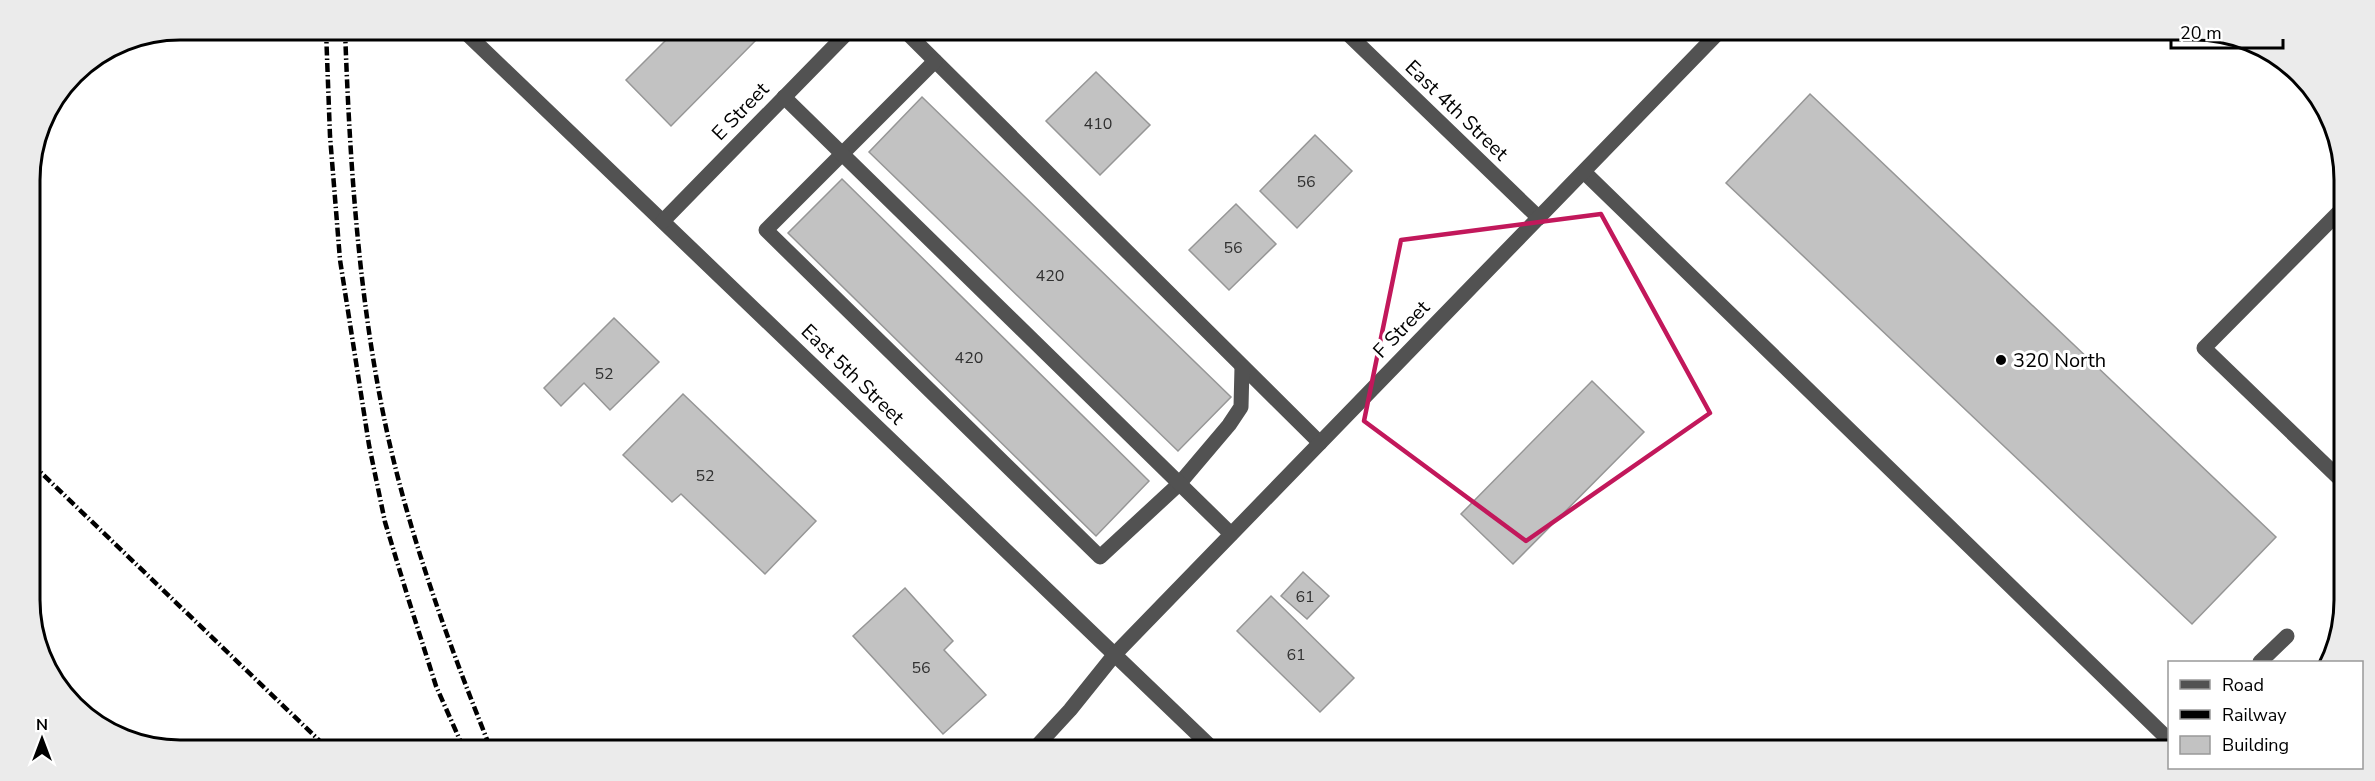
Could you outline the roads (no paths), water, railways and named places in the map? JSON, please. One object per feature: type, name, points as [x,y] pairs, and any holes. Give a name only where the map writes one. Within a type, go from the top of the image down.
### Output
[{"type":"street","name":"East 4th Street","points":[[1355,40],[1539,218]]},
{"type":"street","name":"F Street","points":[[1042,740],[1115,654],[1711,40]]},
{"type":"street","name":"East 5th Street","points":[[474,41],[1204,740]]},
{"type":"street","name":"E Street","points":[[663,221],[839,41]]},
{"type":"street","points":[[915,41],[1320,443]]},
{"type":"street","points":[[935,61],[766,230],[1100,557],[1179,484],[1229,425],[1241,407],[1242,367]]},
{"type":"street","points":[[784,97],[1231,534]]},
{"type":"street","points":[[1584,172],[2168,740]]},
{"type":"street","points":[[2334,217],[2204,348],[2334,473]]},
{"type":"street","points":[[2262,661],[2287,636]]},
{"type":"railway","points":[[326,41],[330,136],[340,260],[369,445],[385,522],[409,601],[436,686],[460,740]]},
{"type":"railway","points":[[346,41],[353,185],[363,288],[370,340],[389,441],[421,558],[487,740]]},
{"type":"railway","points":[[40,472],[319,740]]},
{"type":"place","name":"320 North","points":[[2001,360]]}]
